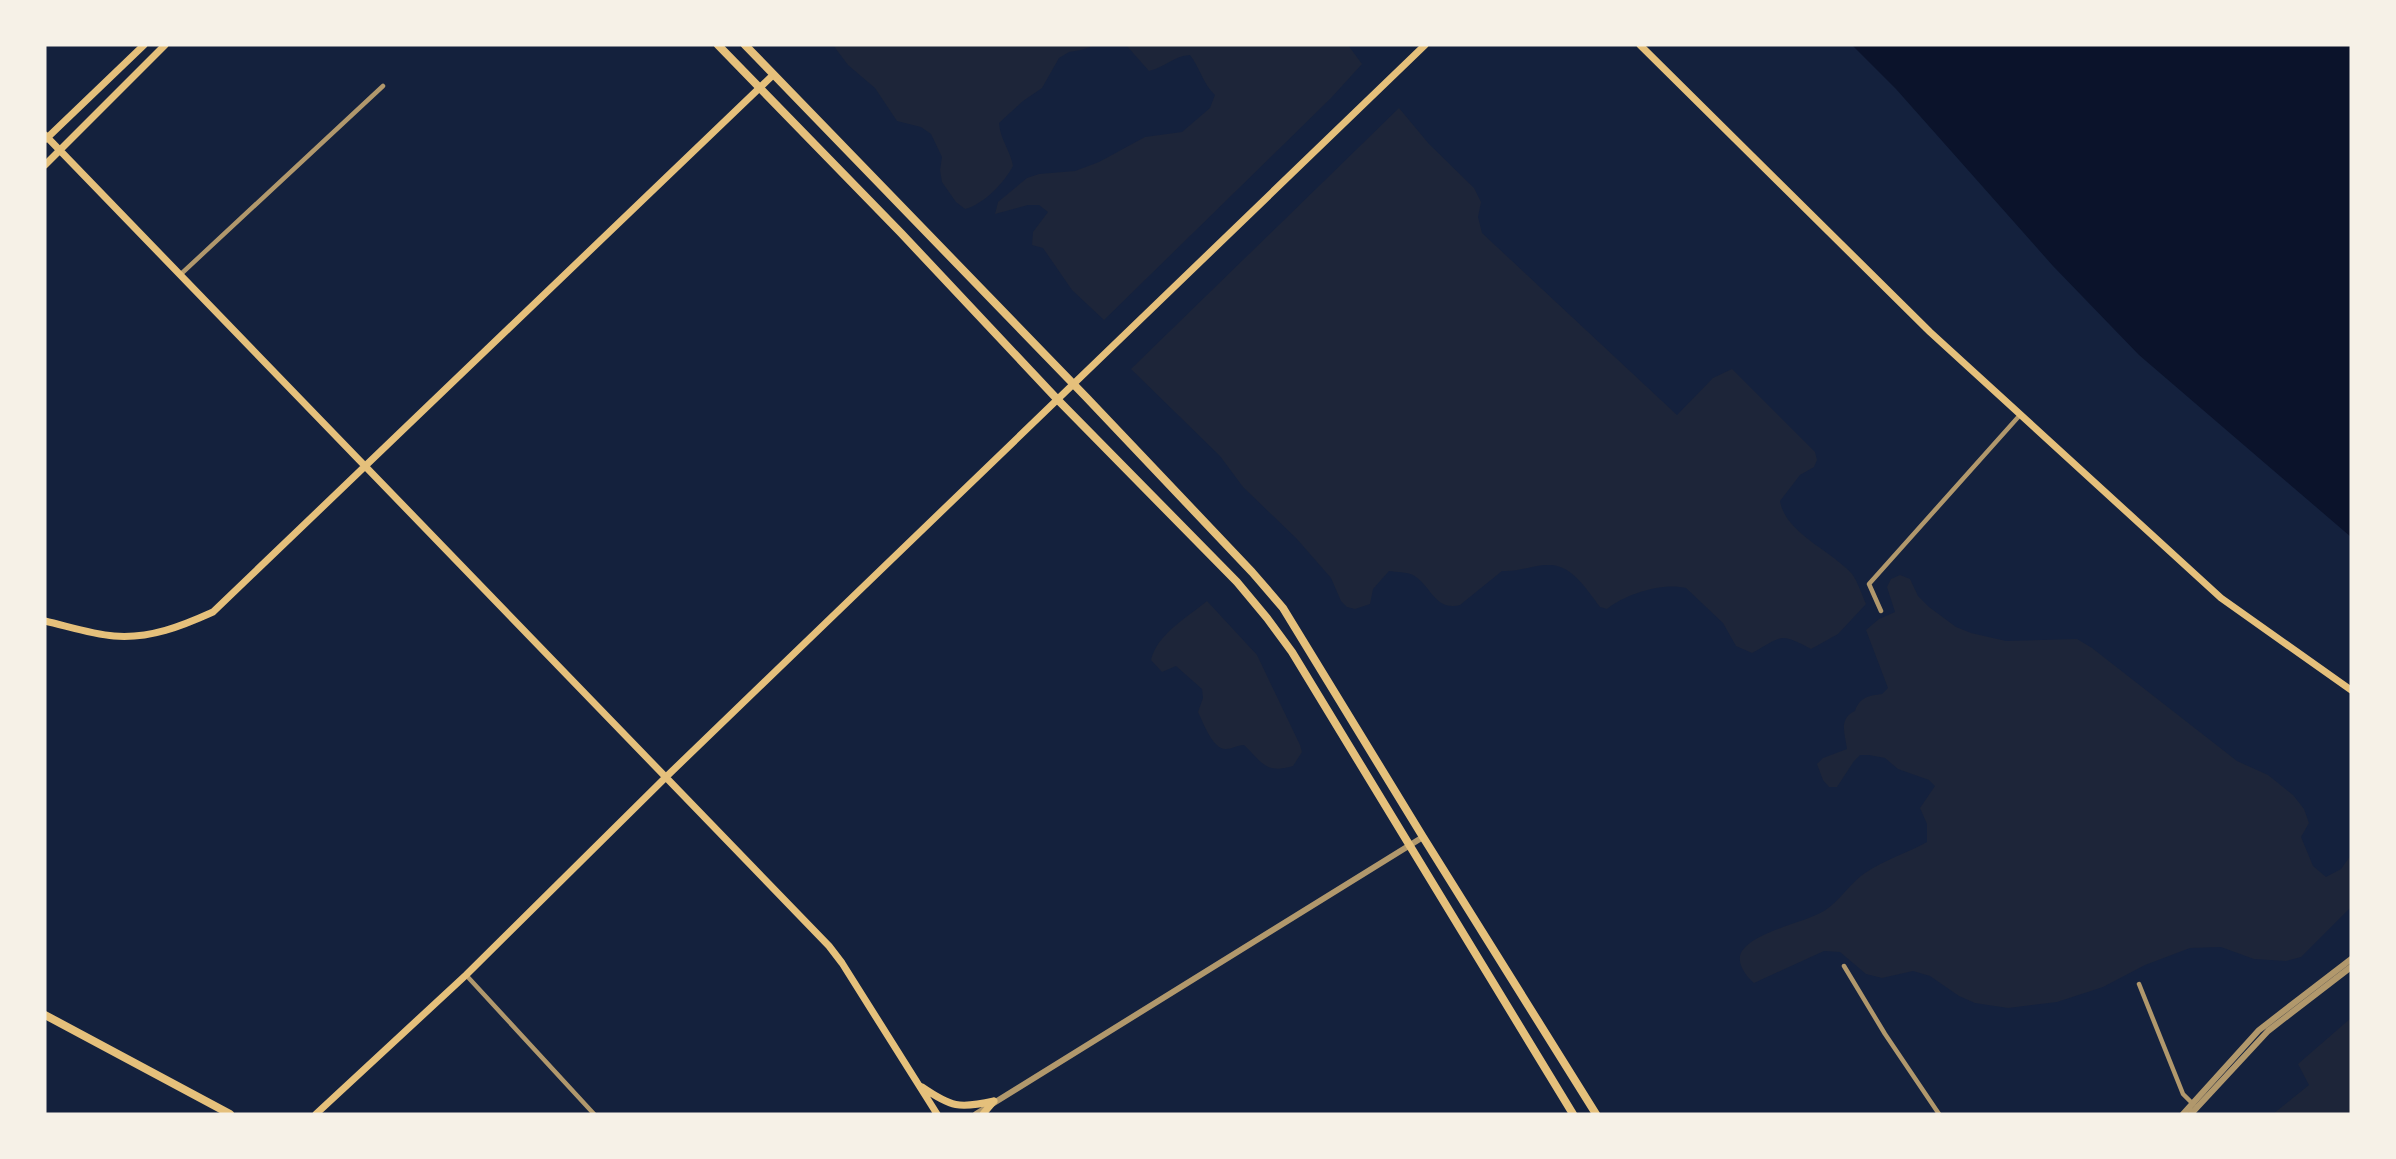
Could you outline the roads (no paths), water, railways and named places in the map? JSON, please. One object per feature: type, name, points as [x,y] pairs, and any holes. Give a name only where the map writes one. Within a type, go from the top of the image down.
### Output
[{"type":"main road","points":[[144,45],[46,138],[61,149],[829,946],[937,1114]]},
{"type":"main road","points":[[45,165],[165,45]]},
{"type":"main road","points":[[718,45],[1057,399],[1237,582],[1267,618],[1292,652],[1573,1114]]},
{"type":"main road","points":[[745,45],[1072,383],[1252,572],[1283,608],[1596,1114]]},
{"type":"main road","points":[[316,1114],[466,975],[666,777],[1072,383],[1425,45]]},
{"type":"main road","points":[[1640,45],[1930,332],[2221,598],[2351,690]]},
{"type":"main road","points":[[45,621],[114,636],[140,635],[177,628],[213,612],[773,75]]},
{"type":"main road","points":[[45,1015],[230,1114]]},
{"type":"main road","points":[[919,1085],[943,1102],[956,1107],[969,1107],[994,1101]]},
{"type":"main road","points":[[983,1114],[994,1101]]},
{"type":"street","points":[[181,274],[383,86]]},
{"type":"street","points":[[1881,611],[1869,584],[2020,415]]},
{"type":"street","points":[[975,1114],[1408,844],[1423,837]]},
{"type":"street","points":[[2191,1114],[2194,1105],[2259,1030],[2351,959]]},
{"type":"street","points":[[1844,966],[1885,1034],[1939,1114]]},
{"type":"street","points":[[2183,1114],[2268,1031],[2351,967]]},
{"type":"street","points":[[466,975],[594,1114]]},
{"type":"street","points":[[2139,984],[2183,1094],[2194,1105]]}]
